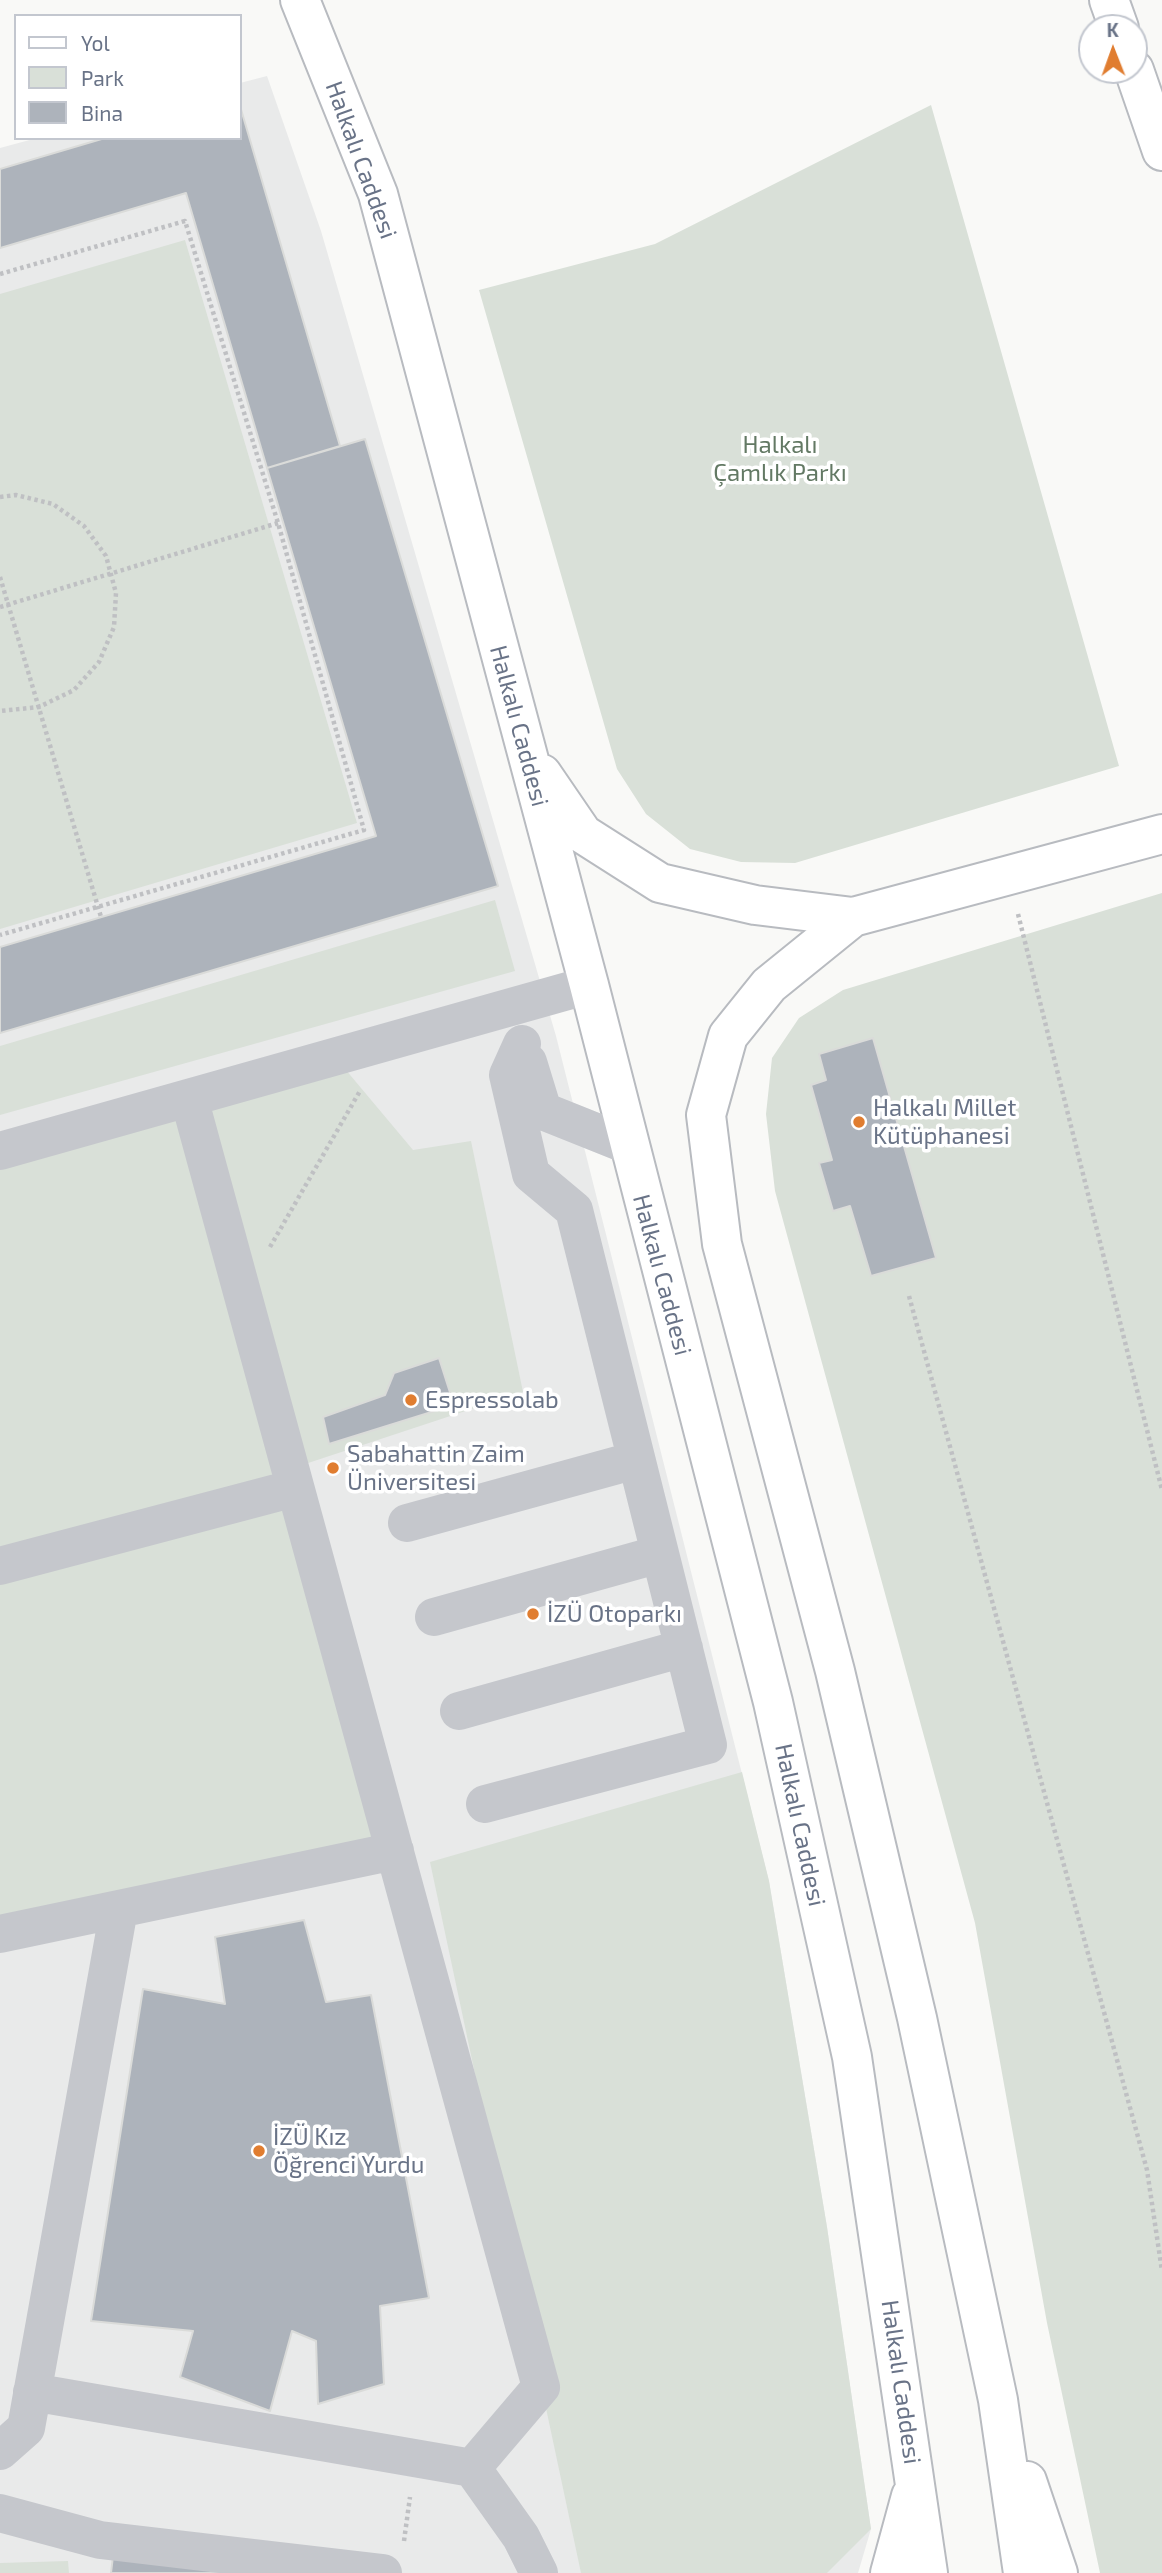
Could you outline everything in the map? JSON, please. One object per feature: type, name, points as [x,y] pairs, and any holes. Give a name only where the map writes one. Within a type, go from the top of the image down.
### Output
[{"type":"main road","name":"Halkalı Caddesi","points":[[300,0],[378,194],[589,985],[773,1702],[852,2057],[928,2573]]},
{"type":"main road","points":[[1139,84],[1162,151]]},
{"type":"main road","points":[[525,749],[583,834],[660,883],[755,905],[853,918],[1162,834]]},
{"type":"main road","points":[[853,918],[769,985],[729,1036],[706,1115],[723,1244],[835,1671],[917,2018],[998,2400],[1023,2573]]},
{"type":"main road","points":[[998,2400],[1058,2573]]},
{"type":"main road","points":[[890,2573],[915,2484]]},
{"type":"street","points":[[0,1151],[589,985]]},
{"type":"street","points":[[485,1804],[708,1745],[574,1210],[531,1174],[531,1118],[522,1044],[526,1004]]},
{"type":"street","points":[[189,1098],[541,2387],[472,2468]]},
{"type":"street","points":[[531,1118],[628,1145]]},
{"type":"street","points":[[407,1523],[636,1460]]},
{"type":"street","points":[[0,1566],[295,1488]]},
{"type":"street","points":[[434,1617],[660,1554]]},
{"type":"street","points":[[459,1711],[684,1648]]},
{"type":"street","points":[[0,1934],[395,1851]]},
{"type":"street","points":[[0,2451],[26,2428],[119,1909]]},
{"type":"street","points":[[32,2392],[472,2468],[521,2537],[539,2573]]},
{"type":"street","points":[[0,2513],[100,2540],[393,2560]]},
{"type":"path","points":[[0,274],[185,221],[278,523],[364,830],[0,935]]},
{"type":"path","points":[[0,497],[16,495],[53,504],[84,526],[106,556],[116,593],[114,627],[99,662],[74,690],[39,707],[0,710]]},
{"type":"path","points":[[0,607],[278,523]]},
{"type":"path","points":[[0,577],[101,917]]},
{"type":"path","points":[[1009,876],[1162,1490]]},
{"type":"path","points":[[242,1297],[361,1089],[335,1057]]},
{"type":"path","points":[[909,1296],[1147,2170],[1162,2271]]},
{"type":"path","points":[[393,2560],[415,2458]]},
{"type":"shaded area","name":"Sabahattin Zaim Üniversitesi","points":[[267,76],[321,231],[556,1036],[769,1881],[827,2227],[871,2529],[858,2573],[0,2573],[0,148],[30,140],[242,140],[242,82]]},
{"type":"green space","name":"Halkalı Çamlık Parkı","points":[[931,105],[1119,766],[795,863],[741,862],[690,849],[646,814],[617,769],[479,290],[655,244]]},
{"type":"green space","points":[[185,240],[357,823],[0,929],[0,294]]},
{"type":"green space","points":[[1162,893],[1162,2573],[1100,2573],[1047,2323],[975,1923],[775,1191],[766,1114],[772,1058],[799,1018],[843,990]]},
{"type":"green space","points":[[495,900],[515,971],[0,1115],[0,1046]]},
{"type":"green space","points":[[335,1057],[413,1150],[471,1141],[523,1392],[290,1469],[395,1851],[0,1934],[0,1151]]},
{"type":"green space","points":[[742,1772],[769,1881],[827,2227],[871,2529],[827,2573],[581,2573],[430,1862]]},
{"type":"green space","points":[[68,2561],[69,2573],[0,2573],[0,2563]]},
{"type":"building","points":[[242,113],[340,446],[267,468],[186,193],[0,248],[0,169],[98,140],[242,140]]},
{"type":"building","points":[[365,439],[498,886],[0,1033],[0,947],[376,836],[267,468]]},
{"type":"building","name":"Halkalı Millet Kütüphanesi","points":[[873,1038],[936,1258],[871,1276],[850,1206],[833,1211],[819,1163],[832,1160],[811,1085],[826,1080],[819,1054]]},
{"type":"building","name":"Espressolab","points":[[439,1358],[454,1405],[329,1444],[323,1417],[385,1395],[394,1373]]},
{"type":"building","name":"İZÜ Kız Öğrenci Yurdu","points":[[304,1920],[326,2002],[371,1995],[429,2298],[380,2306],[384,2384],[318,2404],[316,2341],[292,2331],[270,2411],[180,2377],[193,2331],[91,2321],[143,1989],[225,2004],[215,1937]]},
{"type":"building","points":[[113,2556],[257,2573],[111,2573]]},
{"type":"place","name":"Halkalı Millet Kütüphanesi","points":[[859,1122]]},
{"type":"place","name":"Espressolab","points":[[411,1400]]},
{"type":"place","name":"Sabahattin Zaim Üniversitesi","points":[[333,1468]]},
{"type":"place","name":"İZÜ Otoparkı","points":[[533,1614]]},
{"type":"place","name":"İZÜ Kız Öğrenci Yurdu","points":[[259,2151]]}]
